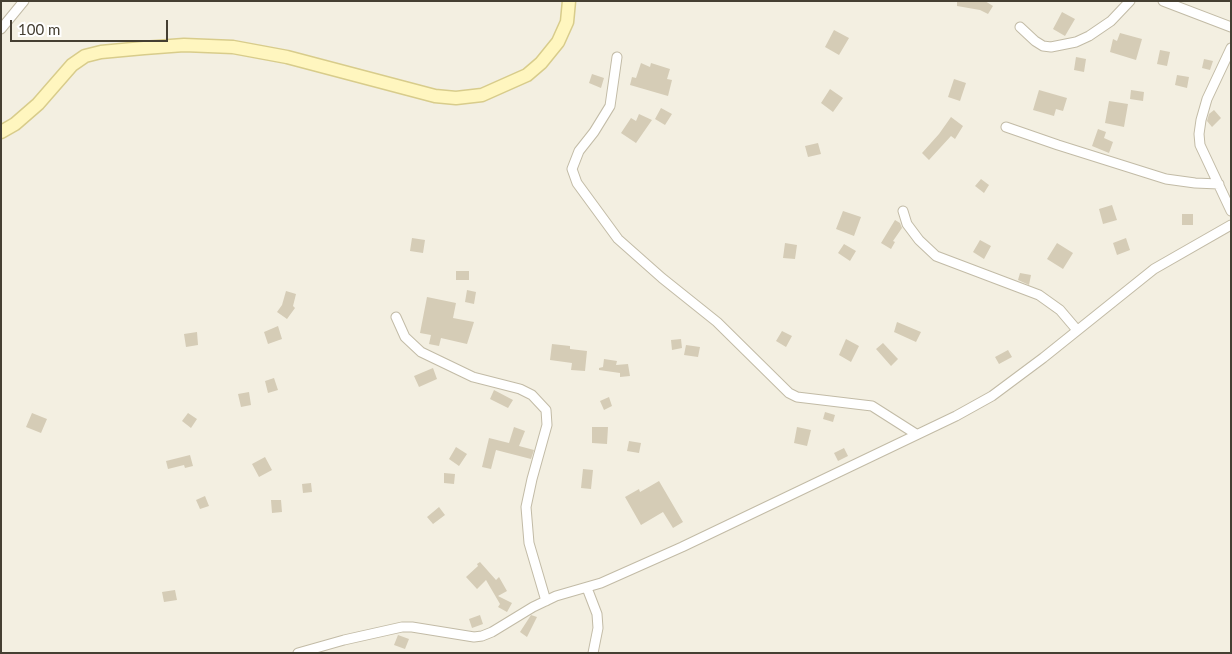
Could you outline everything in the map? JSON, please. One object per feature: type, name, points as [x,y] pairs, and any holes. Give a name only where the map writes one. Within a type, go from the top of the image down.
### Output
[{"type":"main road","points":[[1,132],[15,124],[38,104],[72,65],[85,56],[102,52],[144,48],[184,45],[233,47],[288,57],[435,96],[456,98],[482,95],[527,75],[541,63],[558,42],[567,22],[569,1]]},
{"type":"street","points":[[1,28],[24,1]]},
{"type":"street","points":[[1020,27],[1042,46],[1051,47],[1076,42],[1089,36],[1111,21],[1130,1]]},
{"type":"street","points":[[1163,1],[1231,26]]},
{"type":"street","points":[[1231,48],[1216,78],[1201,120],[1200,145],[1231,211]]},
{"type":"street","points":[[617,57],[610,106],[594,132],[579,151],[572,168],[577,183],[618,238],[662,278],[717,322],[789,393],[797,397],[872,406],[916,434]]},
{"type":"street","points":[[1006,127],[1166,179],[1219,184]]},
{"type":"street","points":[[903,210],[907,224],[919,240],[936,256],[1039,295],[1060,310],[1077,330]]},
{"type":"street","points":[[298,653],[402,627],[474,637],[482,636],[556,596],[587,588],[682,547],[956,416],[992,396],[1154,268],[1231,226]]},
{"type":"street","points":[[396,317],[405,336],[421,352],[473,377],[520,389],[532,395],[546,410],[547,425],[526,507],[529,543],[546,601]]},
{"type":"street","points":[[587,588],[597,614],[598,628],[594,653]]},
{"type":"building","points":[[957,1],[985,1],[993,6],[988,14],[980,10],[957,6]]},
{"type":"building","points":[[1062,12],[1075,19],[1065,36],[1053,29]]},
{"type":"building","points":[[834,30],[849,38],[839,55],[825,47]]},
{"type":"building","points":[[1120,33],[1142,39],[1136,60],[1110,52],[1113,39],[1117,41]]},
{"type":"building","points":[[1160,50],[1170,52],[1167,66],[1157,64]]},
{"type":"building","points":[[1076,57],[1086,59],[1084,72],[1074,70]]},
{"type":"building","points":[[1204,59],[1213,61],[1210,70],[1202,68]]},
{"type":"building","points":[[641,63],[650,67],[651,63],[670,69],[667,79],[672,80],[668,96],[630,85],[632,77],[636,78]]},
{"type":"building","points":[[592,74],[604,78],[601,88],[589,83]]},
{"type":"building","points":[[1177,75],[1189,77],[1187,88],[1175,85]]},
{"type":"building","points":[[954,79],[966,83],[960,101],[948,97]]},
{"type":"building","points":[[830,89],[843,98],[833,112],[821,103]]},
{"type":"building","points":[[1039,90],[1067,98],[1063,111],[1056,109],[1054,116],[1033,110]]},
{"type":"building","points":[[1131,90],[1144,92],[1143,101],[1130,99]]},
{"type":"building","points":[[1109,101],[1128,104],[1124,127],[1105,123]]},
{"type":"building","points":[[661,108],[672,114],[665,125],[655,119]]},
{"type":"building","points":[[1214,110],[1221,118],[1212,127],[1207,121],[1209,114]]},
{"type":"building","points":[[639,114],[652,120],[636,143],[621,133],[631,118],[636,121]]},
{"type":"building","points":[[951,117],[963,126],[955,139],[951,136],[929,160],[922,153]]},
{"type":"building","points":[[1098,129],[1106,132],[1104,138],[1113,142],[1109,153],[1092,146]]},
{"type":"building","points":[[818,143],[821,154],[808,157],[805,146]]},
{"type":"building","points":[[981,179],[989,185],[984,193],[975,186]]},
{"type":"building","points":[[1112,205],[1117,220],[1103,224],[1099,209]]},
{"type":"building","points":[[843,211],[861,217],[854,236],[836,229]]},
{"type":"building","points":[[1182,214],[1193,214],[1193,225],[1182,225]]},
{"type":"building","points":[[895,220],[900,223],[902,228],[893,241],[895,242],[891,249],[881,243]]},
{"type":"building","points":[[412,238],[425,240],[423,253],[410,251]]},
{"type":"building","points":[[1126,238],[1130,250],[1117,255],[1113,243]]},
{"type":"building","points":[[980,240],[991,246],[984,259],[973,252]]},
{"type":"building","points":[[785,243],[797,245],[795,259],[783,258]]},
{"type":"building","points":[[1057,243],[1073,253],[1063,269],[1047,259]]},
{"type":"building","points":[[844,244],[856,251],[850,261],[838,253]]},
{"type":"building","points":[[456,271],[469,271],[469,280],[456,280]]},
{"type":"building","points":[[1020,273],[1031,275],[1029,285],[1018,280]]},
{"type":"building","points":[[467,290],[476,292],[474,304],[465,302]]},
{"type":"building","points":[[286,291],[296,294],[293,306],[295,308],[287,319],[277,312],[282,305]]},
{"type":"building","points":[[427,297],[456,303],[453,318],[474,322],[467,344],[441,338],[439,346],[429,344],[431,335],[420,333]]},
{"type":"building","points":[[897,322],[921,332],[916,342],[894,332]]},
{"type":"building","points":[[278,326],[282,339],[268,344],[264,332]]},
{"type":"building","points":[[782,331],[792,336],[786,347],[776,341]]},
{"type":"building","points":[[197,332],[198,345],[186,347],[184,334]]},
{"type":"building","points":[[681,339],[682,348],[672,350],[671,340]]},
{"type":"building","points":[[846,339],[859,346],[851,362],[839,355]]},
{"type":"building","points":[[883,343],[898,359],[891,366],[876,349]]},
{"type":"building","points":[[552,344],[570,346],[570,349],[587,351],[585,371],[571,370],[572,363],[550,360]]},
{"type":"building","points":[[686,345],[700,347],[698,357],[684,355]]},
{"type":"building","points":[[1008,350],[1012,357],[999,364],[995,357]]},
{"type":"building","points":[[604,359],[617,361],[616,365],[628,364],[630,376],[620,377],[620,373],[599,370],[599,368],[603,367]]},
{"type":"building","points":[[433,368],[437,379],[419,387],[414,376]]},
{"type":"building","points":[[274,378],[278,390],[268,393],[265,381]]},
{"type":"building","points":[[494,390],[513,400],[508,408],[490,399]]},
{"type":"building","points":[[249,392],[251,405],[241,407],[238,394]]},
{"type":"building","points":[[609,397],[612,406],[604,410],[600,401]]},
{"type":"building","points":[[825,412],[835,415],[833,422],[823,419]]},
{"type":"building","points":[[32,413],[47,419],[41,433],[26,427]]},
{"type":"building","points":[[188,413],[197,419],[191,428],[182,421]]},
{"type":"building","points":[[514,427],[525,431],[519,446],[534,450],[531,459],[496,450],[491,469],[482,467],[489,438],[509,443]]},
{"type":"building","points":[[592,427],[608,427],[607,444],[592,443]]},
{"type":"building","points":[[797,427],[811,430],[807,446],[794,443]]},
{"type":"building","points":[[629,441],[641,443],[639,453],[627,451]]},
{"type":"building","points":[[456,447],[467,454],[459,466],[449,459]]},
{"type":"building","points":[[844,448],[848,456],[838,461],[834,453]]},
{"type":"building","points":[[190,455],[193,466],[185,468],[184,465],[168,469],[166,461]]},
{"type":"building","points":[[265,457],[272,470],[259,477],[252,464]]},
{"type":"building","points":[[583,469],[593,470],[591,489],[581,488]]},
{"type":"building","points":[[444,473],[455,474],[454,484],[444,483]]},
{"type":"building","points":[[659,481],[683,522],[673,528],[663,512],[641,525],[625,497],[639,489],[640,492]]},
{"type":"building","points":[[311,483],[312,492],[303,493],[302,484]]},
{"type":"building","points":[[205,496],[209,506],[200,509],[196,500]]},
{"type":"building","points":[[271,500],[281,500],[282,512],[272,513]]},
{"type":"building","points":[[439,507],[445,515],[433,524],[427,517]]},
{"type":"building","points":[[480,562],[496,580],[499,577],[507,591],[498,596],[512,603],[507,612],[498,607],[500,604],[486,580],[477,589],[466,577]]},
{"type":"building","points":[[175,590],[177,600],[164,602],[162,592]]},
{"type":"building","points":[[480,615],[483,624],[472,628],[469,619]]},
{"type":"building","points":[[531,615],[537,617],[527,637],[520,632]]},
{"type":"building","points":[[398,635],[409,639],[405,649],[394,645]]}]
